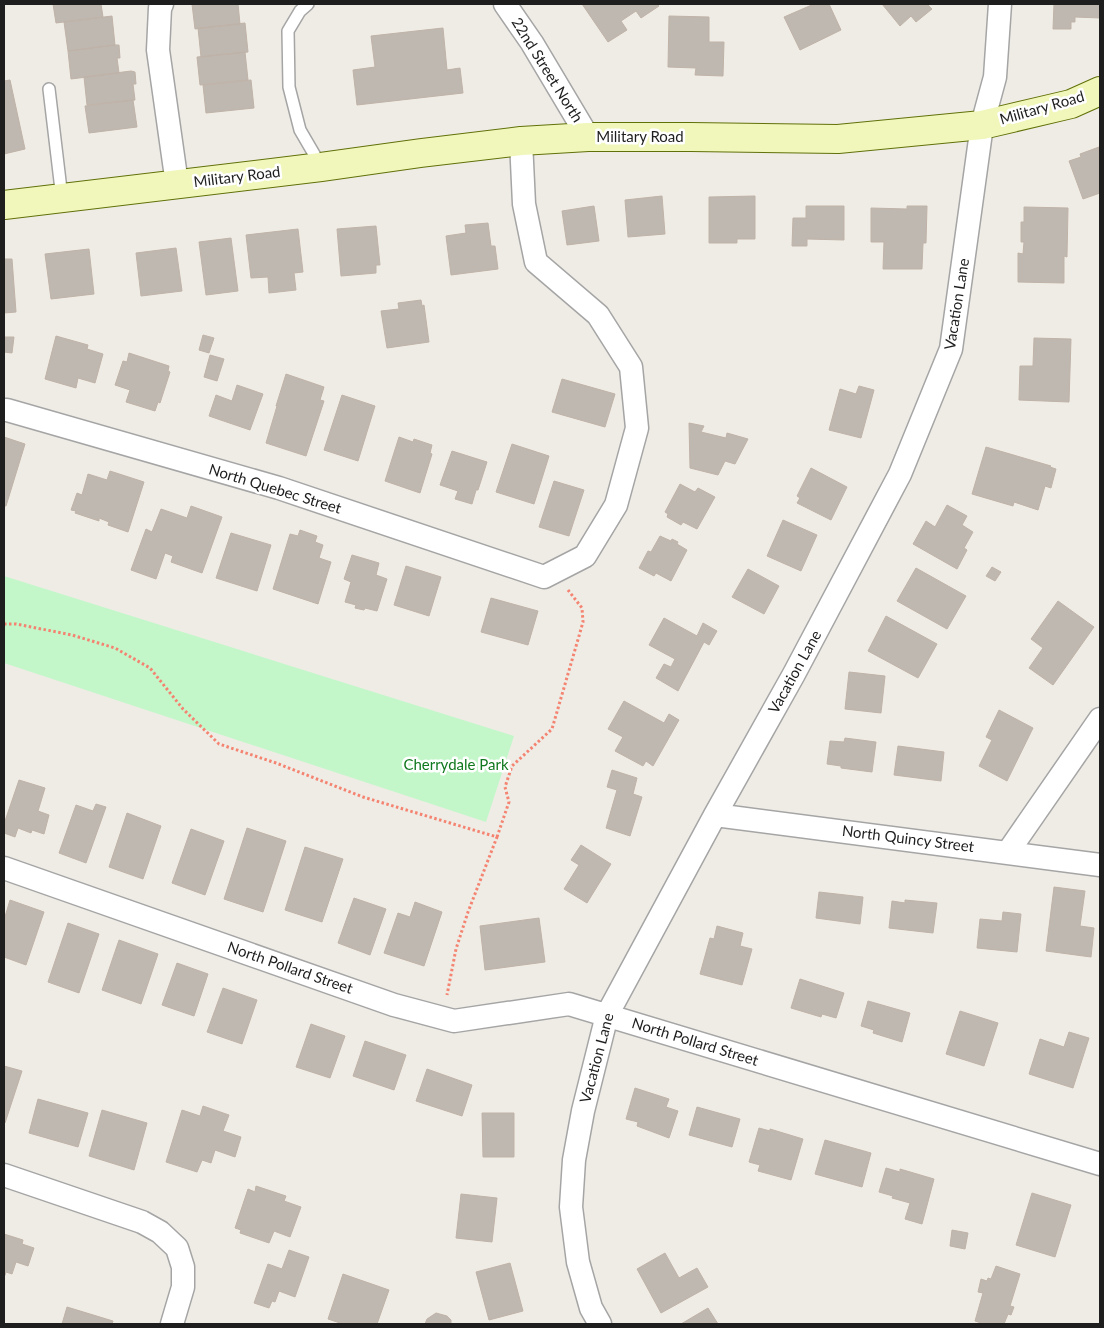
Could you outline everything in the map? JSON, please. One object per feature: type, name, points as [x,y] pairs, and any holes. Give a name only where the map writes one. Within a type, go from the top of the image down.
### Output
[{"type":"main road","name":"Military Road","points":[[4,205],[521,141],[588,137],[838,139],[982,124],[1071,104],[1100,91]]},
{"type":"street","name":"Military Road","points":[[162,4],[160,8],[158,50],[176,184]]},
{"type":"street","name":"22nd Street North","points":[[505,4],[532,43],[588,137]]},
{"type":"street","name":"Vacation Lane","points":[[600,1324],[591,1308],[578,1262],[570,1207],[574,1160],[583,1110],[607,1015],[794,674],[900,474],[951,349],[982,124],[995,77],[1000,4]]},
{"type":"street","name":"North Quebec Street","points":[[4,410],[279,488],[544,577],[585,556],[616,506],[637,428],[631,367],[598,315],[536,262],[524,204],[521,141]]},
{"type":"street","points":[[1008,852],[1100,719]]},
{"type":"street","name":"North Quincy Street","points":[[715,815],[1100,864]]},
{"type":"street","name":"North Pollard Street","points":[[4,868],[394,1005],[442,1018],[454,1021],[570,1004],[1100,1164]]},
{"type":"street","points":[[4,1176],[142,1222],[160,1232],[177,1248],[183,1267],[183,1287],[172,1324]]},
{"type":"lane","points":[[308,4],[300,11],[288,31],[289,87],[300,130],[321,167]]},
{"type":"lane","points":[[49,89],[62,198]]},
{"type":"path","points":[[442,1018],[456,949],[509,802],[505,787],[512,766],[552,729],[583,622],[582,608],[573,596]]},
{"type":"path","points":[[4,624],[16,624],[72,635],[115,648],[150,668],[183,709],[219,744],[276,763],[363,797],[497,837]]},
{"type":"green space","name":"Cherrydale Park","points":[[4,576],[514,736],[486,822],[4,663]]},
{"type":"building","points":[[53,4],[101,4],[103,17],[56,23]]},
{"type":"building","points":[[192,4],[238,4],[240,24],[195,29]]},
{"type":"building","points":[[582,4],[657,4],[659,6],[641,18],[636,11],[621,21],[627,30],[608,42]]},
{"type":"building","points":[[814,4],[829,4],[841,30],[800,50],[784,17]]},
{"type":"building","points":[[882,4],[927,4],[932,9],[916,22],[911,16],[900,26]]},
{"type":"building","points":[[1054,4],[1100,4],[1100,18],[1075,17],[1075,22],[1071,22],[1071,29],[1053,29]]},
{"type":"building","points":[[112,16],[115,45],[68,51],[64,22]]},
{"type":"building","points":[[669,16],[709,17],[709,42],[724,42],[723,76],[695,75],[696,68],[668,67]]},
{"type":"building","points":[[245,23],[248,52],[201,57],[198,28]]},
{"type":"building","points":[[443,28],[447,70],[460,68],[463,93],[357,105],[353,70],[375,67],[371,36]]},
{"type":"building","points":[[119,45],[120,58],[117,58],[119,73],[71,79],[68,51]]},
{"type":"building","points":[[245,52],[248,80],[200,85],[197,57]]},
{"type":"building","points":[[135,72],[136,84],[133,84],[135,100],[87,105],[84,77]]},
{"type":"building","points":[[10,80],[25,149],[4,154],[4,81]]},
{"type":"building","points":[[251,80],[254,108],[206,113],[203,85]]},
{"type":"building","points":[[133,100],[137,127],[89,133],[85,106]]},
{"type":"building","points":[[1099,147],[1100,193],[1083,199],[1069,161],[1081,157],[1080,154]]},
{"type":"building","points":[[662,196],[665,234],[628,237],[625,200]]},
{"type":"building","points":[[755,196],[755,239],[737,239],[737,243],[709,243],[709,197]]},
{"type":"building","points":[[594,206],[599,241],[567,245],[562,211]]},
{"type":"building","points":[[806,206],[844,206],[844,240],[807,239],[807,246],[792,246],[793,218],[806,218]]},
{"type":"building","points":[[907,206],[927,206],[926,243],[923,243],[922,269],[883,269],[884,242],[871,242],[871,208],[907,209]]},
{"type":"building","points":[[1024,207],[1068,208],[1067,257],[1064,256],[1064,283],[1018,282],[1018,253],[1023,254],[1024,242],[1021,242],[1021,222],[1024,222]]},
{"type":"building","points":[[488,223],[491,246],[495,246],[498,269],[451,275],[446,236],[466,233],[465,225]]},
{"type":"building","points":[[376,226],[380,265],[376,265],[376,273],[341,276],[337,229]]},
{"type":"building","points":[[298,229],[303,272],[294,273],[296,290],[269,293],[268,277],[251,278],[246,235]]},
{"type":"building","points":[[231,238],[238,291],[206,295],[199,242]]},
{"type":"building","points":[[176,248],[182,291],[141,296],[136,253]]},
{"type":"building","points":[[89,249],[94,294],[51,299],[45,254]]},
{"type":"building","points":[[4,259],[12,259],[16,312],[4,313]]},
{"type":"building","points":[[421,300],[422,306],[424,305],[429,342],[387,348],[381,311],[399,309],[398,303]]},
{"type":"building","points":[[203,335],[214,338],[209,353],[199,350]]},
{"type":"building","points":[[56,336],[88,345],[87,349],[103,354],[95,383],[78,378],[76,388],[45,379]]},
{"type":"building","points":[[4,337],[14,337],[12,353],[4,352]]},
{"type":"building","points":[[1034,338],[1071,339],[1069,402],[1019,400],[1020,366],[1033,366]]},
{"type":"building","points":[[129,353],[169,366],[168,371],[170,372],[160,403],[158,402],[155,411],[126,402],[130,390],[115,385],[123,361],[127,362]]},
{"type":"building","points":[[210,355],[224,359],[217,381],[204,377]]},
{"type":"building","points":[[286,374],[324,387],[320,400],[324,401],[306,456],[266,443]]},
{"type":"building","points":[[562,379],[615,394],[605,427],[552,412]]},
{"type":"building","points":[[237,385],[263,394],[250,430],[209,416],[216,395],[232,401]]},
{"type":"building","points":[[859,386],[874,390],[861,438],[829,430],[840,389],[856,394]]},
{"type":"building","points":[[342,395],[375,406],[358,461],[324,450]]},
{"type":"building","points":[[689,423],[704,426],[701,432],[726,438],[727,433],[748,439],[735,464],[725,461],[718,475],[690,468]]},
{"type":"building","points":[[4,437],[25,444],[6,506],[4,506]]},
{"type":"building","points":[[399,437],[413,442],[414,439],[432,445],[430,453],[432,454],[420,493],[385,481]]},
{"type":"building","points":[[512,444],[549,456],[534,504],[496,492]]},
{"type":"building","points":[[986,447],[1056,469],[1051,488],[1045,486],[1038,510],[1014,502],[1013,506],[972,494]]},
{"type":"building","points":[[452,451],[487,462],[472,504],[455,499],[458,491],[440,485]]},
{"type":"building","points":[[811,468],[847,487],[831,520],[797,503],[800,498],[797,496]]},
{"type":"building","points":[[110,471],[144,482],[128,532],[108,525],[109,522],[99,518],[99,521],[71,510],[77,493],[82,495],[88,474],[107,480]]},
{"type":"building","points":[[554,481],[584,490],[569,536],[539,527]]},
{"type":"building","points":[[680,484],[695,492],[698,488],[715,497],[697,529],[683,522],[681,525],[667,517],[668,514],[665,512]]},
{"type":"building","points":[[947,505],[967,516],[962,525],[973,532],[964,548],[967,550],[957,569],[913,544],[926,521],[935,527]]},
{"type":"building","points":[[191,506],[222,517],[202,573],[171,562],[173,556],[165,553],[156,579],[131,570],[146,529],[152,532],[161,509],[187,518]]},
{"type":"building","points":[[783,520],[817,535],[801,571],[767,556]]},
{"type":"building","points":[[300,530],[317,536],[315,542],[323,545],[319,558],[331,562],[318,604],[273,589],[290,534],[298,536]]},
{"type":"building","points":[[231,533],[271,545],[257,591],[216,578]]},
{"type":"building","points":[[660,536],[678,542],[677,544],[687,550],[671,581],[656,573],[654,576],[639,568],[648,551],[651,552]]},
{"type":"building","points":[[352,555],[379,563],[376,575],[387,579],[377,611],[355,608],[356,605],[345,602],[351,582],[344,579]]},
{"type":"building","points":[[406,566],[441,577],[429,616],[394,605]]},
{"type":"building","points":[[992,567],[1001,572],[995,581],[986,576]]},
{"type":"building","points":[[916,568],[966,596],[947,629],[897,601]]},
{"type":"building","points":[[748,569],[779,586],[764,614],[732,597]]},
{"type":"building","points":[[491,598],[538,611],[528,645],[481,632]]},
{"type":"building","points":[[1058,601],[1094,627],[1053,685],[1029,668],[1043,648],[1031,639]]},
{"type":"building","points":[[886,616],[937,644],[918,678],[868,651]]},
{"type":"building","points":[[664,618],[697,636],[703,623],[717,631],[709,645],[704,642],[678,691],[656,678],[664,664],[671,667],[675,659],[649,645]]},
{"type":"building","points":[[849,672],[885,676],[881,713],[845,709]]},
{"type":"building","points":[[624,701],[664,723],[669,714],[679,720],[653,766],[646,761],[643,766],[615,751],[623,737],[608,729]]},
{"type":"building","points":[[999,710],[1033,728],[1007,781],[979,766],[992,740],[986,737]]},
{"type":"building","points":[[845,738],[876,742],[872,772],[827,764],[830,741],[844,742]]},
{"type":"building","points":[[898,746],[944,752],[941,781],[894,775]]},
{"type":"building","points":[[612,770],[637,778],[633,794],[642,797],[630,836],[606,828],[617,790],[607,787]]},
{"type":"building","points":[[19,780],[45,788],[38,811],[49,815],[44,834],[32,830],[31,833],[18,828],[15,837],[4,833],[4,824]]},
{"type":"building","points":[[96,804],[106,807],[86,863],[59,853],[76,805],[93,811]]},
{"type":"building","points":[[127,813],[161,826],[143,879],[109,867]]},
{"type":"building","points":[[247,828],[286,841],[263,912],[224,899]]},
{"type":"building","points":[[191,829],[224,841],[205,895],[172,883]]},
{"type":"building","points":[[581,845],[611,864],[587,903],[564,889],[579,865],[571,860]]},
{"type":"building","points":[[305,847],[343,859],[322,922],[285,910]]},
{"type":"building","points":[[1054,887],[1085,891],[1080,926],[1094,928],[1091,957],[1046,951]]},
{"type":"building","points":[[819,892],[863,897],[860,924],[816,918]]},
{"type":"building","points":[[354,898],[386,909],[370,955],[338,943]]},
{"type":"building","points":[[10,900],[44,912],[26,965],[4,957],[4,920]]},
{"type":"building","points":[[905,900],[937,903],[933,933],[889,928],[892,901],[905,903]]},
{"type":"building","points":[[415,902],[442,912],[424,966],[384,953],[398,913],[410,917]]},
{"type":"building","points":[[1003,912],[1021,914],[1017,952],[977,948],[980,919],[1002,921]]},
{"type":"building","points":[[539,918],[545,962],[485,970],[480,926]]},
{"type":"building","points":[[68,923],[99,934],[79,993],[48,982]]},
{"type":"building","points":[[717,926],[743,933],[740,946],[752,949],[742,985],[700,974],[710,938],[714,939]]},
{"type":"building","points":[[119,940],[158,954],[141,1004],[102,990]]},
{"type":"building","points":[[177,963],[208,974],[194,1016],[162,1005]]},
{"type":"building","points":[[800,979],[844,993],[836,1018],[822,1014],[821,1017],[791,1008]]},
{"type":"building","points":[[223,988],[257,1000],[242,1044],[207,1032]]},
{"type":"building","points":[[868,1001],[910,1013],[902,1042],[873,1033],[874,1030],[861,1026]]},
{"type":"building","points":[[960,1011],[998,1023],[984,1066],[946,1054]]},
{"type":"building","points":[[311,1024],[345,1036],[330,1078],[296,1067]]},
{"type":"building","points":[[1069,1032],[1089,1038],[1073,1088],[1029,1074],[1040,1039],[1064,1047]]},
{"type":"building","points":[[365,1041],[406,1055],[394,1090],[353,1076]]},
{"type":"building","points":[[4,1066],[22,1071],[5,1123],[4,1122]]},
{"type":"building","points":[[427,1069],[472,1085],[462,1116],[416,1101]]},
{"type":"building","points":[[635,1088],[669,1099],[666,1107],[678,1111],[669,1138],[637,1126],[638,1122],[626,1119]]},
{"type":"building","points":[[38,1099],[88,1113],[78,1147],[29,1133]]},
{"type":"building","points":[[203,1106],[229,1115],[223,1131],[241,1137],[235,1157],[215,1150],[211,1163],[202,1160],[197,1172],[166,1162],[182,1110],[200,1116]]},
{"type":"building","points":[[697,1107],[740,1119],[732,1147],[689,1135]]},
{"type":"building","points":[[102,1110],[147,1123],[134,1170],[89,1156]]},
{"type":"building","points":[[482,1113],[514,1113],[514,1157],[483,1157]]},
{"type":"building","points":[[759,1128],[770,1131],[770,1129],[803,1139],[791,1180],[758,1171],[760,1165],[749,1162]]},
{"type":"building","points":[[825,1140],[871,1153],[862,1187],[815,1174]]},
{"type":"building","points":[[886,1168],[900,1172],[900,1169],[934,1179],[922,1224],[905,1219],[910,1203],[879,1192]]},
{"type":"building","points":[[256,1186],[286,1196],[284,1201],[301,1207],[290,1237],[274,1231],[269,1243],[240,1233],[241,1230],[235,1228],[248,1189],[255,1192]]},
{"type":"building","points":[[1032,1193],[1071,1205],[1055,1257],[1016,1245]]},
{"type":"building","points":[[461,1194],[497,1198],[492,1242],[456,1238]]},
{"type":"building","points":[[952,1230],[968,1233],[965,1249],[950,1246]]},
{"type":"building","points":[[4,1234],[23,1240],[22,1244],[34,1248],[28,1266],[16,1262],[12,1274],[6,1272],[4,1278]]},
{"type":"building","points":[[289,1250],[309,1257],[295,1297],[279,1291],[275,1302],[272,1301],[269,1308],[254,1303],[268,1264],[282,1269]]},
{"type":"building","points":[[665,1253],[679,1278],[697,1268],[708,1287],[661,1313],[637,1269]]},
{"type":"building","points":[[510,1263],[523,1311],[489,1320],[476,1272]]},
{"type":"building","points":[[996,1266],[1020,1274],[1010,1306],[1014,1307],[1011,1315],[1008,1314],[1004,1324],[984,1324],[975,1321],[983,1293],[978,1292],[981,1279],[987,1281],[988,1278],[991,1279]]},
{"type":"building","points":[[343,1274],[389,1290],[377,1324],[343,1324],[328,1319]]},
{"type":"building","points":[[67,1307],[113,1321],[112,1324],[62,1324]]},
{"type":"building","points":[[708,1308],[718,1324],[681,1324]]},
{"type":"building","points":[[436,1313],[447,1316],[451,1320],[451,1324],[425,1324],[427,1319]]}]
